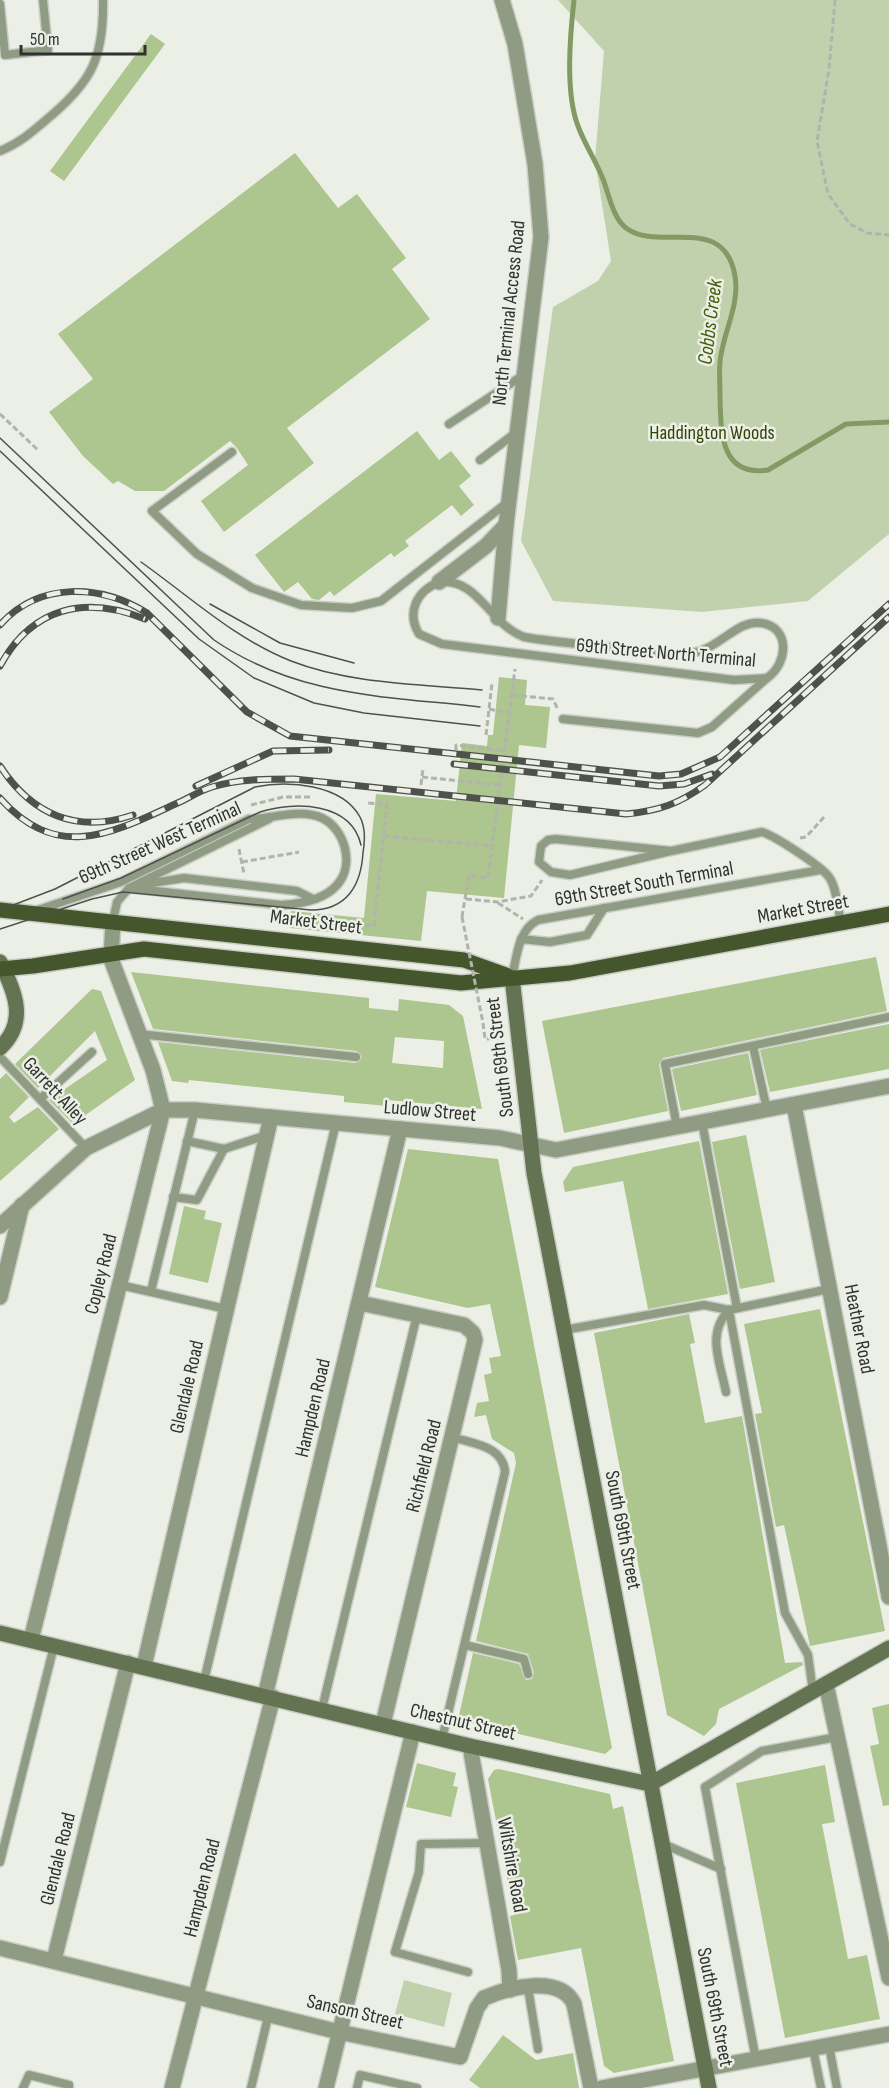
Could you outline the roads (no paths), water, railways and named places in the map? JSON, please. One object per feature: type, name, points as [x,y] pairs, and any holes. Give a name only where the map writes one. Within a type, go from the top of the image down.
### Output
[{"type":"main road","name":"Market Street","points":[[0,910],[464,960],[512,977]]},
{"type":"main road","name":"Market Street","points":[[1,966],[33,966],[110,953],[152,950],[461,983],[570,973],[889,916]]},
{"type":"main road","points":[[0,1048],[14,1030],[18,1013],[13,988],[1,966]]},
{"type":"main road","name":"South 69th Street","points":[[512,977],[531,1144],[564,1330],[709,2088]]},
{"type":"main road","name":"Chestnut Street","points":[[0,1633],[470,1746],[650,1784]]},
{"type":"main road","points":[[650,1784],[889,1648]]},
{"type":"street","name":"North Terminal Access Road","points":[[498,618],[508,501],[540,256],[540,199],[516,44],[502,0]]},
{"type":"street","points":[[439,582],[486,546],[506,525]]},
{"type":"street","name":"Copley Road","points":[[32,1640],[164,1110],[153,1070],[110,953],[112,921]]},
{"type":"street","name":"Ludlow Street","points":[[0,1226],[86,1148],[164,1110],[195,1110],[500,1138],[556,1150],[889,1086]]},
{"type":"street","name":"Heather Road","points":[[794,1105],[889,1597]]},
{"type":"street","name":"Glendale Road","points":[[144,1666],[271,1117]]},
{"type":"street","name":"Hampden Road","points":[[172,2088],[269,1697],[400,1129]]},
{"type":"street","points":[[0,1297],[22,1205]]},
{"type":"street","name":"Richfield Road","points":[[360,1303],[464,1325],[473,1333],[475,1340],[383,1724]]},
{"type":"street","name":"Glendale Road","points":[[54,1960],[128,1663]]},
{"type":"street","points":[[819,1688],[837,1737],[889,1978]]},
{"type":"street","points":[[326,2088],[413,1732]]},
{"type":"street","name":"Wiltshire Road","points":[[470,1746],[509,1970],[510,1990]]},
{"type":"street","name":"Sansom Street","points":[[0,1948],[339,2032],[460,2057],[477,2008],[484,1998],[510,1990],[559,1989],[570,1996],[591,2088]]},
{"type":"street","points":[[601,2088],[889,2034]]},
{"type":"lane","points":[[0,4],[5,55],[48,50],[43,0]]},
{"type":"lane","points":[[0,151],[29,135],[86,82],[100,50],[103,0]]},
{"type":"lane","points":[[449,424],[526,374]]},
{"type":"lane","points":[[480,460],[518,430]]},
{"type":"lane","points":[[232,452],[152,512],[197,554],[217,569],[252,588],[301,605],[352,608],[381,601],[508,501]]},
{"type":"lane","name":"69th Street North Terminal","points":[[439,582],[455,582],[469,588],[498,618],[517,634],[537,639],[679,654],[694,652],[716,644],[742,625],[750,622],[767,624],[779,632],[784,648],[779,668],[767,678],[734,680],[442,644],[419,634],[414,620],[415,606],[420,593],[439,582]]},
{"type":"lane","points":[[563,719],[698,733],[712,726],[767,678]]},
{"type":"lane","name":"69th Street West Terminal","points":[[30,912],[121,882],[249,819],[270,819],[295,814],[315,816],[330,824],[342,837],[346,853],[341,880],[331,890],[313,899],[281,905],[129,888]]},
{"type":"lane","name":"69th Street West Terminal","points":[[112,921],[117,902],[129,888],[246,833],[270,819]]},
{"type":"lane","points":[[671,851],[556,839],[541,846],[539,862],[548,870],[570,875],[762,832],[782,842],[830,879],[841,923]]},
{"type":"lane","name":"69th Street South Terminal","points":[[512,977],[521,939],[531,924],[548,917],[820,870]]},
{"type":"lane","name":"69th Street West Terminal","points":[[129,888],[184,878],[297,891],[313,899]]},
{"type":"lane","points":[[521,939],[550,942],[587,935],[604,908]]},
{"type":"lane","points":[[677,1127],[665,1064],[889,1017]]},
{"type":"lane","points":[[139,1034],[356,1057]]},
{"type":"lane","points":[[753,1046],[767,1110]]},
{"type":"lane","points":[[40,1099],[92,1052]]},
{"type":"lane","name":"Garrett Alley","points":[[0,1057],[86,1148]]},
{"type":"lane","points":[[151,1291],[195,1110]]},
{"type":"lane","points":[[702,1122],[785,1613],[808,1655],[819,1688]]},
{"type":"lane","points":[[204,1681],[336,1123]]},
{"type":"lane","points":[[187,1142],[224,1149],[267,1135]]},
{"type":"lane","points":[[173,1197],[197,1200],[224,1149]]},
{"type":"lane","points":[[120,1285],[226,1309]]},
{"type":"lane","points":[[564,1330],[704,1305],[733,1309],[829,1289]]},
{"type":"lane","points":[[726,1392],[715,1335],[718,1322],[733,1309]]},
{"type":"lane","points":[[322,1709],[417,1315]]},
{"type":"lane","points":[[442,1739],[505,1472],[501,1456],[494,1451],[452,1437]]},
{"type":"lane","points":[[465,1645],[524,1659],[528,1674]]},
{"type":"lane","points":[[0,1862],[54,1646]]},
{"type":"lane","points":[[756,2060],[705,1787],[762,1751],[837,1737]]},
{"type":"lane","points":[[661,1842],[721,1869]]},
{"type":"lane","points":[[468,1972],[395,1952],[419,1872],[421,1844],[487,1843]]},
{"type":"lane","points":[[528,1988],[538,2049]]},
{"type":"lane","points":[[251,2088],[269,2013]]},
{"type":"lane","points":[[829,2046],[837,2088]]},
{"type":"lane","points":[[813,2049],[821,2088]]},
{"type":"lane","points":[[23,2088],[29,2075],[69,2085],[69,2088]]},
{"type":"lane","points":[[357,2088],[360,2075],[417,2088]]},
{"type":"waterway","name":"Cobbs Creek","points":[[574,0],[570,64],[574,112],[618,218],[626,228],[640,235],[704,239],[718,245],[729,257],[736,287],[720,361],[720,410],[723,437],[732,459],[740,466],[752,470],[768,470],[846,424],[889,422]]},
{"type":"tram line","points":[[0,438],[214,640],[246,659],[278,673],[342,691],[480,707]]},
{"type":"tram line","points":[[0,451],[199,639],[254,678],[314,703],[364,713],[480,726]]},
{"type":"tram line","points":[[141,562],[232,629],[270,652],[291,661],[314,669],[361,679],[482,690]]},
{"type":"tram line","points":[[210,604],[280,643],[354,663]]},
{"type":"tram line","points":[[0,910],[55,889],[255,787],[283,784],[328,791],[341,797],[352,806],[363,826],[365,839],[359,875],[350,894],[334,906],[311,910],[123,892],[92,899],[0,929]]},
{"type":"tram line","points":[[63,899],[121,878],[260,812],[274,808],[305,806],[334,813],[346,820],[355,831],[361,845]]},
{"type":"railway","points":[[0,625],[33,600],[52,594],[91,592],[110,596],[147,613],[247,712],[290,736],[659,776],[681,774],[720,757],[889,604]]},
{"type":"railway","points":[[0,666],[13,646],[28,630],[62,611],[102,608],[145,619]]},
{"type":"railway","points":[[0,798],[22,819],[44,831],[66,836],[88,836],[111,831],[134,823],[208,788],[232,782],[263,779],[294,779],[626,814],[648,811],[677,802],[705,785],[889,617]]},
{"type":"railway","points":[[196,786],[273,751],[329,750]]},
{"type":"railway","points":[[454,764],[659,786],[684,784],[712,774]]},
{"type":"railway","points":[[0,766],[26,797],[41,808],[58,816],[75,821],[93,822],[133,815]]},
{"type":"park label","name":"Haddington Woods","points":[[712,433]]}]
